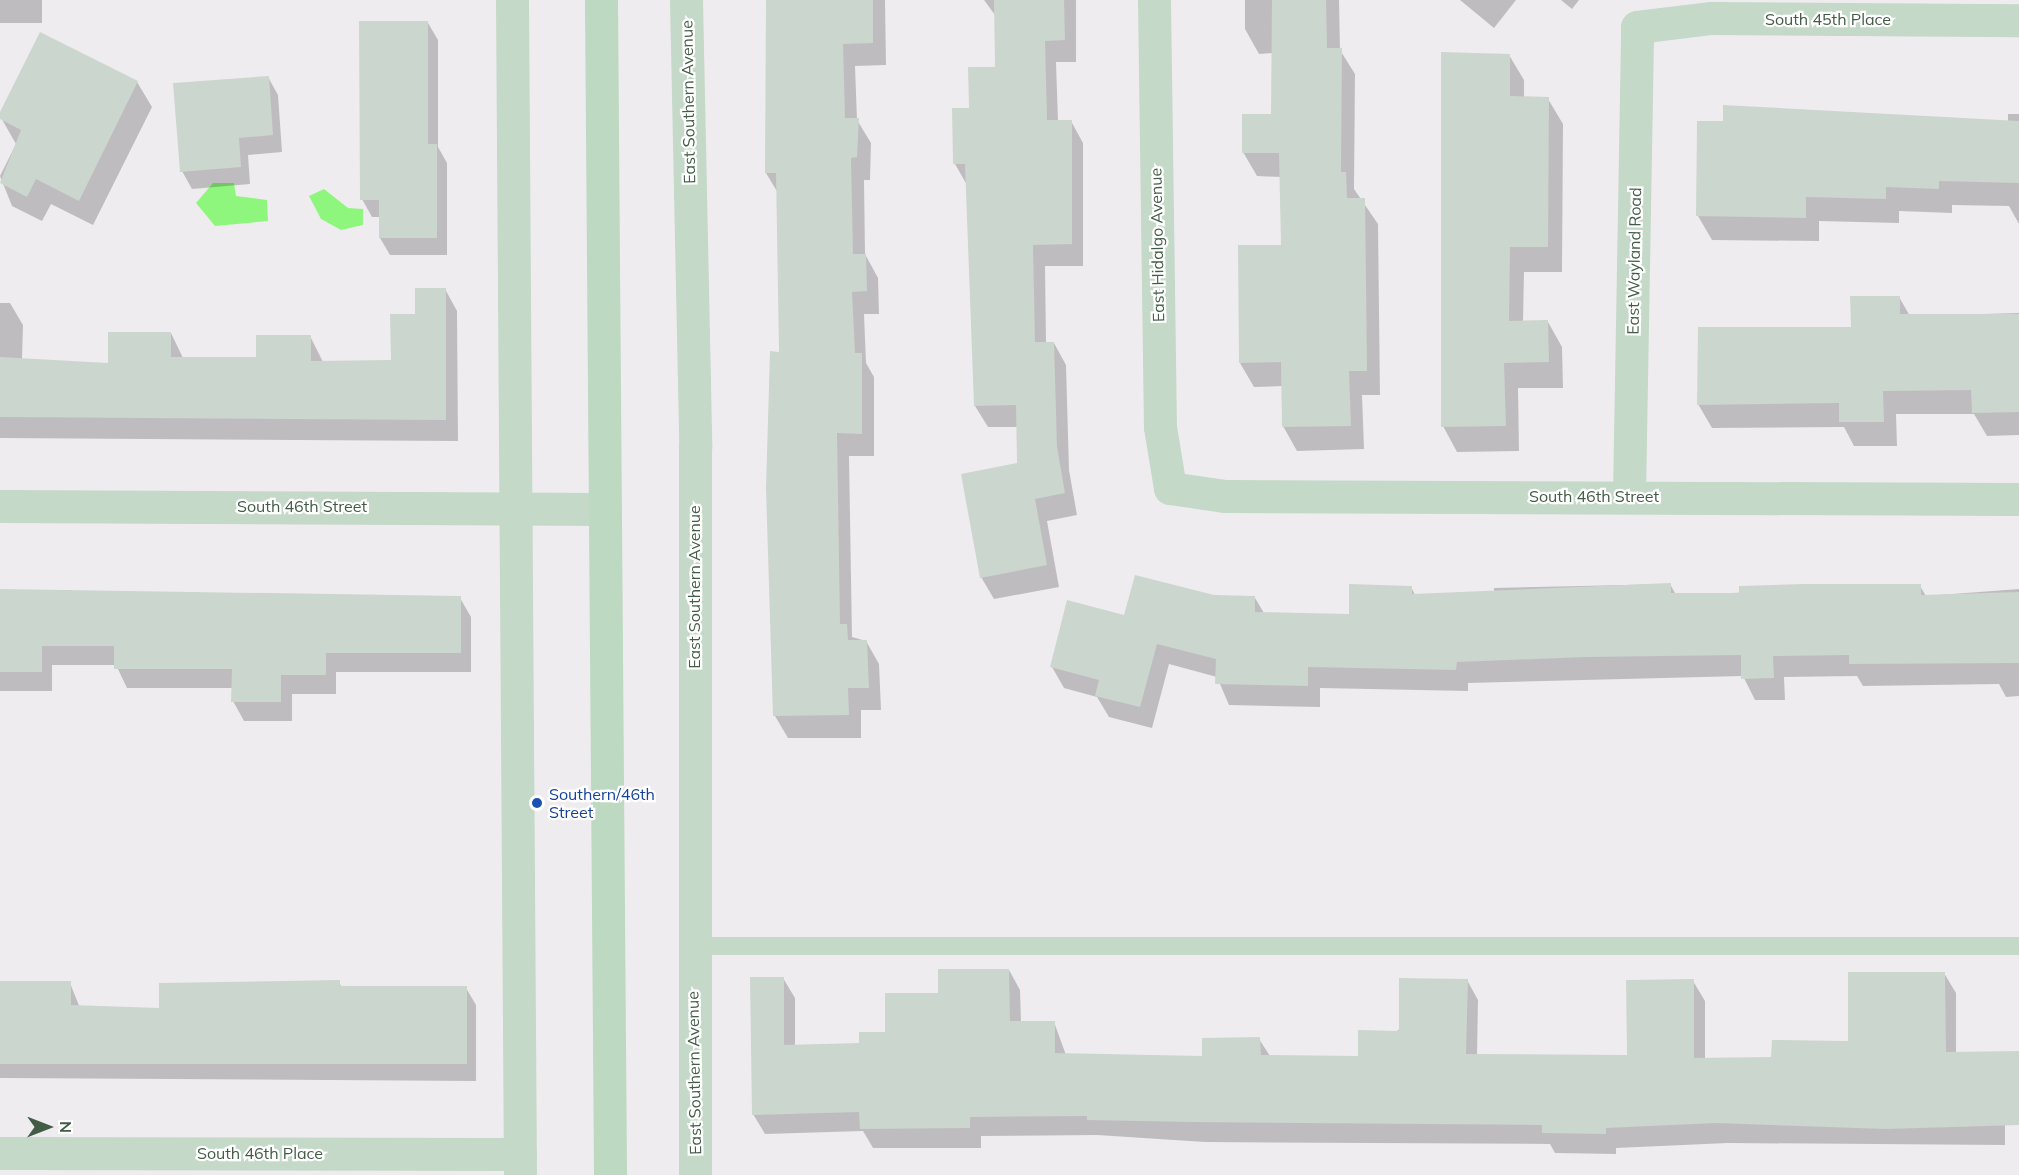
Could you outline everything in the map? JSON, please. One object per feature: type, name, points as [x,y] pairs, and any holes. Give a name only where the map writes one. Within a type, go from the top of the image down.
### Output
[{"type":"main road","points":[[600,0],[610,1175]]},
{"type":"street","points":[[512,0],[518,506],[520,1164]]},
{"type":"street","name":"East Southern Avenue","points":[[686,0],[695,447],[692,945],[695,1175]]},
{"type":"street","name":"East Hidalgo Avenue","points":[[1154,0],[1160,427],[1170,488]]},
{"type":"street","name":"South 45th Place","points":[[1637,27],[1711,18],[2019,20]]},
{"type":"street","name":"East Wayland Road","points":[[1629,496],[1637,27]]},
{"type":"street","name":"South 46th Street","points":[[1170,488],[1225,496],[2019,498]]},
{"type":"street","name":"South 46th Street","points":[[0,506],[604,508]]},
{"type":"street","name":"South 46th Place","points":[[0,1153],[520,1164]]},
{"type":"lane","points":[[692,945],[2019,945]]},
{"type":"shaded area","points":[[213,183],[234,183],[236,196],[267,200],[268,221],[215,226],[196,203]]},
{"type":"shaded area","points":[[324,189],[348,208],[363,209],[363,225],[341,230],[321,219],[309,196]]},
{"type":"building","points":[[766,0],[873,0],[873,43],[843,44],[845,118],[859,118],[857,157],[851,158],[853,254],[866,254],[867,291],[852,292],[855,353],[862,353],[862,434],[837,433],[840,624],[847,624],[848,640],[867,640],[869,688],[848,688],[849,715],[773,716],[766,488],[770,351],[779,352],[776,173],[765,173]]},
{"type":"building","points":[[994,0],[1064,0],[1065,40],[1045,41],[1047,120],[1072,120],[1072,244],[1033,245],[1035,342],[1054,342],[1057,447],[1065,493],[1035,499],[1047,565],[980,578],[961,474],[1017,463],[1016,405],[974,406],[965,164],[953,164],[952,108],[969,108],[968,67],[995,67]]},
{"type":"building","points":[[1272,0],[1326,0],[1327,48],[1342,48],[1341,172],[1346,172],[1347,198],[1365,198],[1367,371],[1349,371],[1351,426],[1282,427],[1281,362],[1239,363],[1238,245],[1281,245],[1279,153],[1242,153],[1242,114],[1271,114]]},
{"type":"building","points":[[359,21],[428,21],[428,144],[437,144],[437,238],[379,238],[379,200],[360,200]]},
{"type":"building","points":[[40,32],[138,81],[79,201],[36,179],[27,197],[0,183],[21,130],[0,119],[0,112]]},
{"type":"building","points":[[1441,52],[1510,54],[1510,96],[1549,97],[1548,247],[1510,247],[1509,321],[1548,320],[1549,362],[1504,363],[1506,426],[1441,427]]},
{"type":"building","points":[[269,76],[273,135],[239,138],[241,167],[180,172],[173,83]]},
{"type":"building","points":[[1723,105],[2019,121],[2019,183],[1939,181],[1939,189],[1886,187],[1886,199],[1806,197],[1806,218],[1696,216],[1697,121],[1723,121]]},
{"type":"building","points":[[415,288],[446,288],[446,420],[0,417],[0,357],[108,363],[108,332],[171,332],[171,357],[256,357],[256,335],[311,335],[311,361],[391,360],[390,314],[415,314]]},
{"type":"building","points":[[1850,296],[1900,296],[1900,314],[2019,314],[2019,412],[1972,413],[1971,390],[1883,391],[1884,422],[1839,422],[1839,403],[1697,405],[1698,327],[1851,327]]},
{"type":"building","points":[[1135,575],[1214,595],[1255,596],[1255,612],[1349,614],[1349,584],[1412,586],[1412,594],[1671,583],[1671,593],[1739,593],[1739,586],[1805,584],[1921,584],[1921,595],[2019,592],[2019,663],[1849,664],[1849,655],[1773,656],[1774,678],[1741,679],[1741,655],[1585,657],[1457,662],[1456,670],[1308,667],[1308,686],[1215,684],[1216,659],[1157,644],[1140,707],[1095,696],[1099,680],[1050,667],[1067,600],[1124,615]]},
{"type":"building","points":[[0,589],[461,596],[461,653],[326,653],[326,675],[281,675],[281,702],[231,702],[232,669],[114,669],[114,646],[42,646],[42,672],[0,672]]},
{"type":"building","points":[[938,969],[1009,969],[1010,1021],[1055,1021],[1055,1053],[1202,1056],[1202,1038],[1260,1037],[1261,1055],[1358,1056],[1358,1030],[1399,1031],[1399,978],[1468,979],[1466,1054],[1627,1055],[1626,980],[1694,979],[1694,1058],[1771,1057],[1772,1040],[1848,1041],[1848,972],[1945,972],[1946,1052],[2019,1051],[2019,1125],[1886,1129],[1716,1123],[1606,1128],[1606,1134],[1542,1133],[1542,1125],[1087,1120],[1087,1116],[970,1117],[970,1128],[860,1129],[859,1112],[752,1115],[750,977],[784,977],[784,1045],[859,1043],[859,1032],[885,1032],[885,993],[938,993]]},
{"type":"building","points":[[340,980],[340,986],[467,986],[467,1064],[0,1064],[0,981],[71,981],[71,1005],[159,1008],[159,983]]},
{"type":"place","name":"Southern/46th Street","points":[[537,803]]}]
